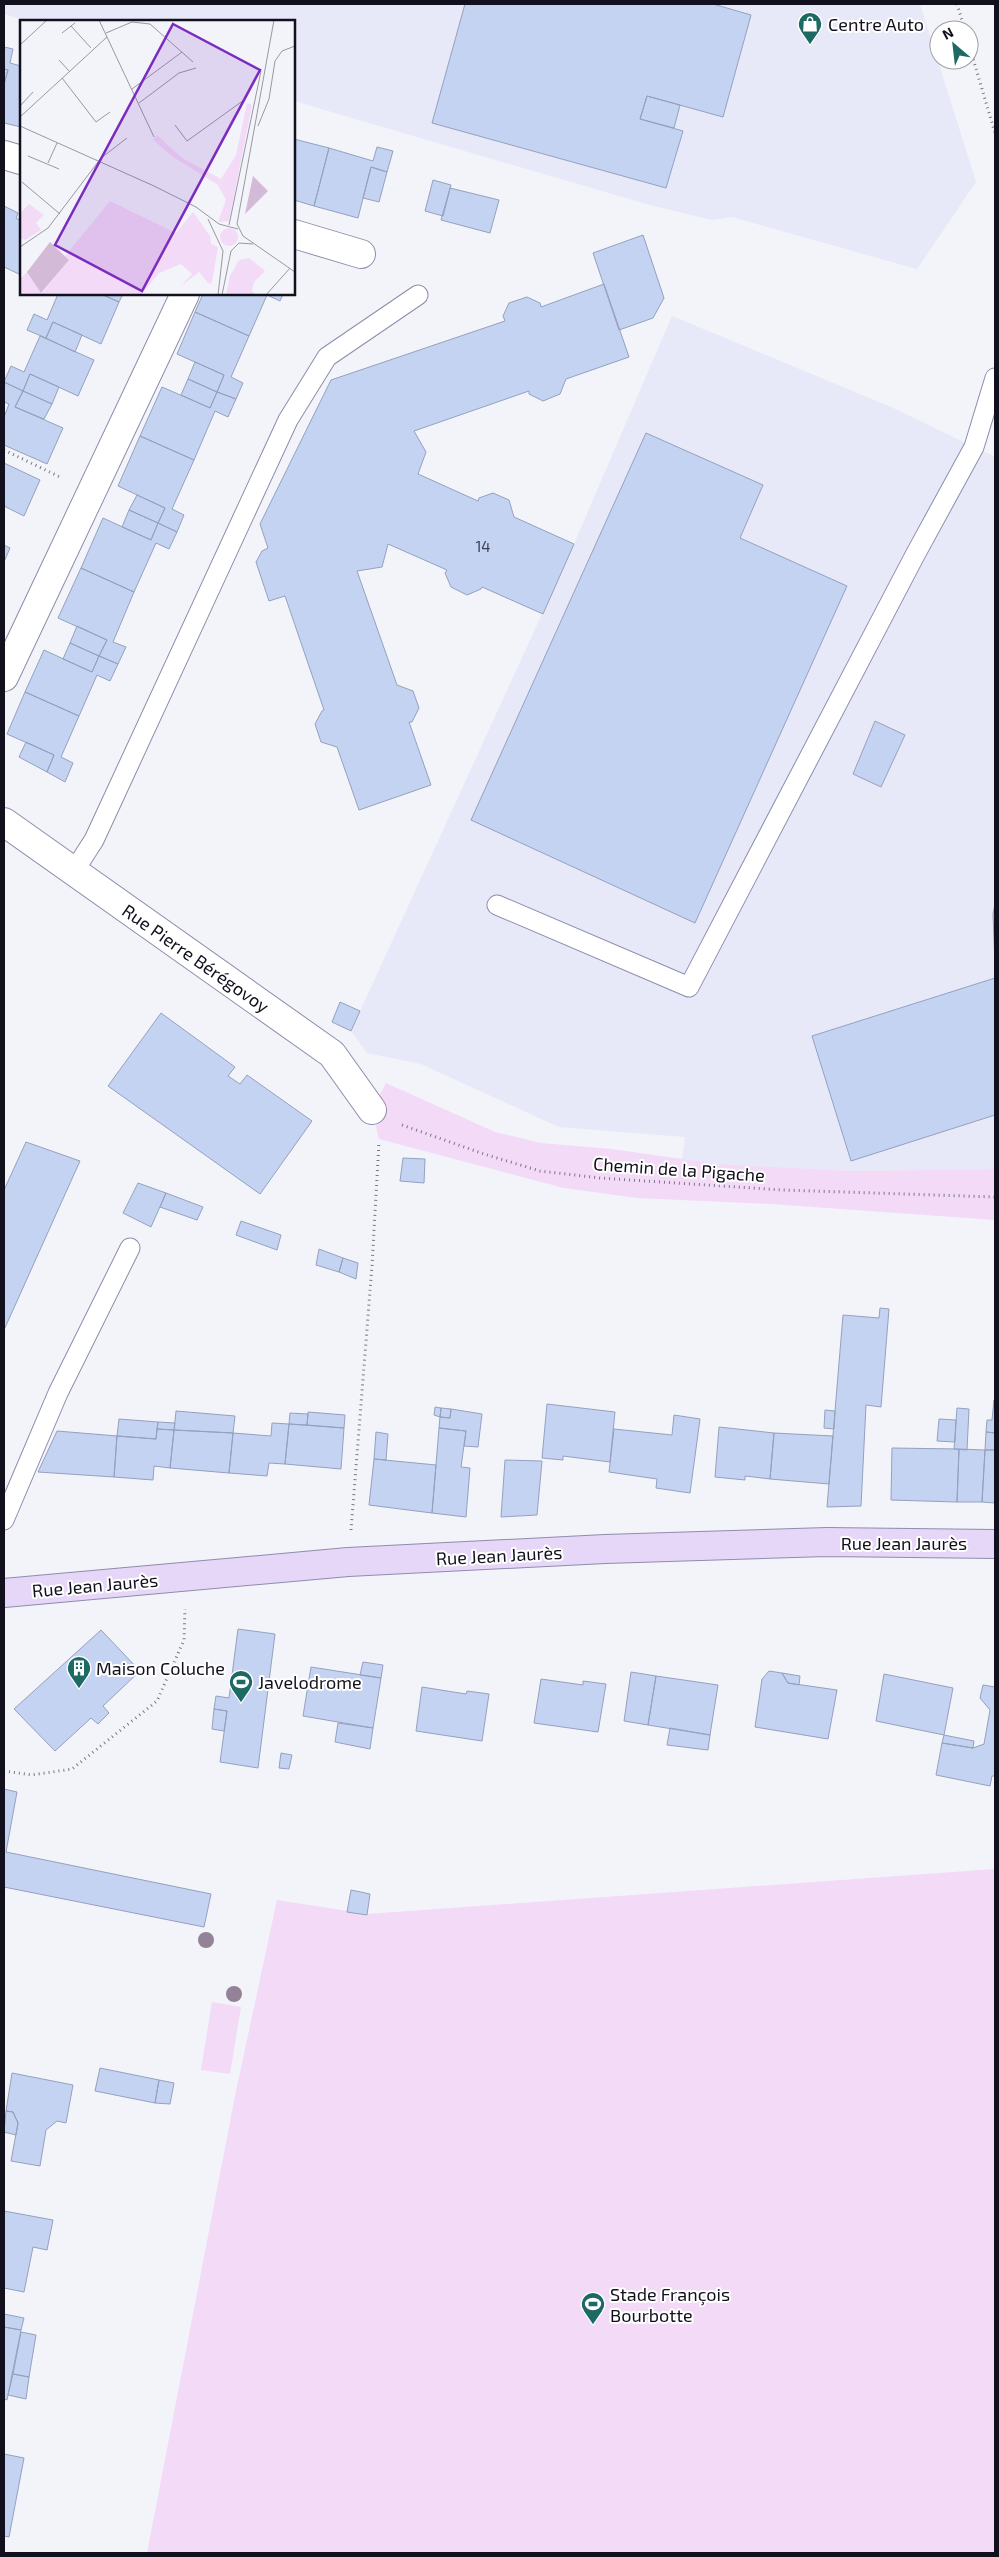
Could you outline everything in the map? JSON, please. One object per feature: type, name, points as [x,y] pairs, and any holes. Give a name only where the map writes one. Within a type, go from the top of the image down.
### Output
[{"type":"main road","name":"Rue Jean Jaurès","points":[[4,1593],[348,1562],[605,1549],[818,1543],[995,1544]]},
{"type":"street","points":[[4,155],[20,160]]},
{"type":"street","points":[[295,234],[361,254]]},
{"type":"street","points":[[4,677],[185,295]]},
{"type":"street","name":"Rue Pierre Bérégovoy","points":[[4,822],[332,1054],[372,1110]]},
{"type":"lane","points":[[74,871],[94,840],[288,420],[327,357],[418,295]]},
{"type":"lane","points":[[497,905],[689,987],[910,564],[974,447],[995,378]]},
{"type":"lane","points":[[4,1520],[58,1393],[130,1248]]},
{"type":"path","points":[[957,4],[961,20]]},
{"type":"path","points":[[976,70],[995,133]]},
{"type":"path","points":[[4,450],[91,492]]},
{"type":"path","points":[[348,1562],[372,1266],[379,1140],[372,1110]]},
{"type":"path","name":"Chemin de la Pigache","points":[[372,1110],[417,1132],[540,1171],[600,1178],[783,1190],[995,1197]]},
{"type":"path","points":[[4,1771],[32,1775],[72,1769],[157,1701],[184,1640],[186,1576]]},
{"type":"shaded area","points":[[4,4],[920,4],[929,33],[929,70],[941,70],[976,182],[917,269],[732,217],[712,220],[646,204],[295,101],[295,20],[25,20],[4,14]]},
{"type":"shaded area","points":[[672,316],[891,407],[974,447],[994,456],[995,454],[995,1169],[851,1171],[718,1164],[682,1159],[685,1137],[559,1127],[421,1064],[367,1053],[351,1031],[574,544]]},
{"type":"shaded area","points":[[386,1083],[495,1132],[541,1143],[611,1149],[718,1164],[851,1171],[995,1169],[995,1220],[771,1204],[637,1198],[564,1188],[379,1139],[372,1110]]},
{"type":"shaded area","name":"Stade François Bourbotte","points":[[995,1869],[995,2553],[147,2553],[235,2096],[277,1900],[367,1914]]},
{"type":"shaded area","points":[[212,2002],[241,2007],[230,2074],[201,2070]]},
{"type":"building","points":[[465,4],[713,4],[751,15],[723,117],[647,96],[640,119],[683,131],[666,188],[432,123]]},
{"type":"building","points":[[4,47],[13,49],[10,63],[20,66],[20,127],[4,123],[4,84],[8,70],[4,69]]},
{"type":"building","points":[[4,69],[8,70],[4,84]]},
{"type":"building","points":[[647,96],[680,105],[674,128],[640,119]]},
{"type":"building","points":[[295,139],[329,148],[314,206],[295,200]]},
{"type":"building","points":[[377,147],[393,151],[387,172],[371,167],[358,218],[314,206],[329,148],[373,161]]},
{"type":"building","points":[[371,167],[387,172],[379,202],[363,198]]},
{"type":"building","points":[[433,180],[451,185],[443,216],[425,211]]},
{"type":"building","points":[[450,188],[499,200],[490,233],[441,220]]},
{"type":"building","points":[[4,206],[18,213],[16,218],[20,220],[20,275],[4,267]]},
{"type":"building","points":[[643,235],[664,298],[653,318],[619,330],[593,253]]},
{"type":"building","points":[[604,284],[629,357],[566,379],[560,394],[543,401],[529,394],[529,391],[414,431],[426,452],[418,474],[478,501],[479,498],[493,493],[509,500],[514,517],[574,544],[543,614],[482,587],[467,595],[451,587],[445,573],[447,570],[388,544],[382,567],[357,571],[397,685],[413,691],[419,708],[412,722],[409,722],[431,785],[359,810],[337,747],[321,742],[315,724],[324,710],[285,596],[269,601],[256,562],[262,551],[268,548],[260,524],[331,380],[505,321],[503,316],[509,303],[527,297],[540,303],[541,307]]},
{"type":"building","points":[[58,295],[103,295],[119,302],[101,344],[53,322],[46,338],[27,330],[34,314],[47,320]]},
{"type":"building","points":[[103,295],[122,295],[119,302]]},
{"type":"building","points":[[203,295],[267,295],[249,336],[195,312]]},
{"type":"building","points":[[267,295],[283,295],[280,301]]},
{"type":"building","points":[[195,312],[249,336],[231,377],[243,383],[236,399],[217,392],[224,375],[177,354]]},
{"type":"building","points":[[53,322],[82,335],[75,352],[46,338]]},
{"type":"building","points":[[40,336],[94,360],[78,396],[30,374],[23,391],[4,382],[11,366],[24,372]]},
{"type":"building","points":[[195,362],[224,375],[217,392],[188,379]]},
{"type":"building","points":[[30,374],[59,387],[52,404],[23,391]]},
{"type":"building","points":[[188,379],[217,392],[210,408],[181,395]]},
{"type":"building","points":[[4,382],[23,391],[15,407],[63,428],[47,464],[4,445],[4,417],[9,404],[4,402]]},
{"type":"building","points":[[162,387],[210,408],[217,392],[236,399],[228,417],[215,411],[194,460],[140,436]]},
{"type":"building","points":[[23,391],[52,404],[44,419],[15,407]]},
{"type":"building","points":[[646,433],[763,485],[740,538],[847,586],[695,923],[471,820]]},
{"type":"building","points":[[140,436],[194,460],[172,509],[184,515],[177,532],[158,523],[165,508],[118,486]]},
{"type":"building","points":[[4,463],[40,480],[24,516],[4,506]]},
{"type":"building","points":[[137,495],[165,508],[158,523],[129,510]]},
{"type":"building","points":[[129,510],[158,523],[151,540],[122,527]]},
{"type":"building","points":[[103,518],[151,540],[158,523],[177,532],[169,549],[156,543],[134,592],[81,568]]},
{"type":"building","points":[[4,545],[10,548],[4,562]]},
{"type":"building","points":[[81,568],[134,592],[113,642],[126,647],[118,664],[99,656],[107,640],[58,618]]},
{"type":"building","points":[[77,626],[107,640],[99,656],[70,643]]},
{"type":"building","points":[[70,643],[99,656],[92,672],[63,659]]},
{"type":"building","points":[[44,650],[92,672],[99,656],[118,664],[110,681],[97,675],[79,716],[25,692]]},
{"type":"building","points":[[25,692],[79,716],[61,757],[73,763],[65,782],[47,772],[54,755],[7,734]]},
{"type":"building","points":[[875,721],[905,735],[881,787],[853,774]]},
{"type":"building","points":[[26,742],[54,755],[47,772],[19,757]]},
{"type":"building","points":[[995,904],[995,964],[993,914]]},
{"type":"building","points":[[995,978],[995,1115],[851,1161],[812,1036]]},
{"type":"building","points":[[340,1002],[360,1011],[351,1031],[332,1022]]},
{"type":"building","points":[[161,1013],[235,1067],[228,1076],[240,1084],[247,1075],[312,1121],[260,1194],[108,1086]]},
{"type":"building","points":[[26,1142],[80,1161],[4,1330],[4,1190]]},
{"type":"building","points":[[403,1158],[425,1159],[424,1183],[400,1181]]},
{"type":"building","points":[[138,1183],[166,1193],[151,1227],[123,1213]]},
{"type":"building","points":[[166,1193],[203,1207],[197,1220],[160,1207]]},
{"type":"building","points":[[241,1221],[281,1235],[277,1250],[236,1235]]},
{"type":"building","points":[[319,1249],[343,1258],[339,1272],[316,1265]]},
{"type":"building","points":[[343,1258],[358,1263],[356,1279],[339,1272]]},
{"type":"building","points":[[880,1308],[889,1309],[881,1407],[866,1405],[861,1506],[827,1507],[843,1315],[879,1318]]},
{"type":"building","points":[[994,1400],[995,1433],[986,1432],[987,1420],[992,1420]]},
{"type":"building","points":[[547,1404],[615,1412],[610,1462],[563,1456],[563,1460],[542,1458]]},
{"type":"building","points":[[435,1407],[441,1408],[440,1417],[434,1415]]},
{"type":"building","points":[[441,1408],[451,1409],[450,1418],[440,1417]]},
{"type":"building","points":[[957,1408],[969,1409],[967,1450],[954,1449]]},
{"type":"building","points":[[451,1409],[482,1414],[478,1447],[464,1446],[466,1431],[439,1428],[440,1417],[450,1418]]},
{"type":"building","points":[[825,1410],[835,1411],[834,1429],[824,1428]]},
{"type":"building","points":[[176,1411],[235,1416],[233,1433],[174,1430]]},
{"type":"building","points":[[308,1412],[345,1415],[344,1428],[307,1425]]},
{"type":"building","points":[[290,1413],[308,1414],[307,1425],[289,1424]]},
{"type":"building","points":[[674,1415],[700,1419],[690,1493],[656,1488],[657,1479],[609,1472],[614,1429],[672,1435]]},
{"type":"building","points":[[119,1419],[158,1422],[156,1439],[117,1436]]},
{"type":"building","points":[[939,1419],[956,1420],[955,1442],[937,1441]]},
{"type":"building","points":[[158,1422],[175,1423],[174,1430],[157,1429]]},
{"type":"building","points":[[272,1423],[289,1424],[285,1464],[269,1463],[267,1476],[229,1473],[233,1433],[271,1436]]},
{"type":"building","points":[[289,1424],[344,1428],[341,1469],[285,1464]]},
{"type":"building","points":[[719,1427],[774,1433],[770,1479],[745,1476],[745,1480],[715,1477]]},
{"type":"building","points":[[439,1428],[466,1431],[461,1467],[470,1468],[466,1517],[432,1513]]},
{"type":"building","points":[[157,1429],[174,1430],[170,1468],[154,1466],[153,1480],[114,1477],[117,1436],[156,1439]]},
{"type":"building","points":[[174,1430],[233,1433],[229,1473],[170,1468]]},
{"type":"building","points":[[57,1431],[117,1436],[114,1477],[38,1472]]},
{"type":"building","points":[[376,1432],[388,1434],[386,1460],[374,1459]]},
{"type":"building","points":[[986,1432],[995,1433],[995,1450],[985,1450]]},
{"type":"building","points":[[774,1433],[833,1436],[829,1484],[770,1479]]},
{"type":"building","points":[[892,1448],[959,1449],[957,1502],[891,1500]]},
{"type":"building","points":[[959,1449],[985,1450],[982,1502],[957,1502]]},
{"type":"building","points":[[985,1450],[995,1450],[995,1503],[982,1502]]},
{"type":"building","points":[[374,1459],[436,1465],[432,1513],[369,1505]]},
{"type":"building","points":[[505,1460],[542,1461],[537,1515],[501,1517]]},
{"type":"building","name":"Javelodrome","points":[[238,1629],[275,1634],[258,1768],[220,1762],[227,1711],[214,1709],[216,1696],[229,1698]]},
{"type":"building","name":"Maison Coluche","points":[[101,1630],[140,1671],[103,1706],[109,1713],[98,1724],[91,1718],[55,1751],[14,1709]]},
{"type":"building","points":[[363,1662],[383,1665],[381,1678],[360,1675]]},
{"type":"building","points":[[311,1667],[381,1678],[373,1728],[303,1716]]},
{"type":"building","points":[[769,1671],[782,1673],[788,1683],[837,1690],[828,1739],[755,1727],[762,1679]]},
{"type":"building","points":[[631,1672],[656,1676],[648,1725],[624,1721]]},
{"type":"building","points":[[782,1673],[800,1676],[799,1685],[788,1683]]},
{"type":"building","points":[[884,1674],[953,1688],[944,1735],[876,1721]]},
{"type":"building","points":[[656,1676],[718,1685],[710,1735],[648,1725]]},
{"type":"building","points":[[541,1679],[583,1685],[583,1681],[606,1684],[598,1732],[534,1723]]},
{"type":"building","points":[[983,1685],[995,1687],[995,1776],[992,1776],[990,1786],[936,1775],[942,1743],[973,1748],[984,1744],[990,1710],[980,1698]]},
{"type":"building","points":[[422,1687],[466,1694],[467,1691],[489,1694],[482,1741],[416,1731]]},
{"type":"building","points":[[214,1709],[227,1711],[224,1731],[212,1729]]},
{"type":"building","points":[[338,1723],[373,1728],[370,1749],[335,1742]]},
{"type":"building","points":[[670,1728],[710,1735],[708,1750],[667,1745]]},
{"type":"building","points":[[944,1735],[974,1741],[973,1748],[942,1743]]},
{"type":"building","points":[[281,1753],[292,1755],[289,1769],[279,1768]]},
{"type":"building","points":[[4,1789],[17,1792],[6,1852],[211,1894],[204,1927],[4,1887]]},
{"type":"building","points":[[351,1890],[370,1894],[367,1915],[347,1912]]},
{"type":"building","points":[[100,2068],[159,2080],[155,2103],[95,2091]]},
{"type":"building","points":[[12,2073],[73,2085],[66,2123],[57,2121],[46,2130],[40,2166],[11,2161],[18,2123],[13,2112],[6,2111]]},
{"type":"building","points":[[159,2080],[174,2083],[170,2104],[155,2103]]},
{"type":"building","points":[[6,2111],[13,2112],[18,2123],[16,2135],[4,2132]]},
{"type":"building","points":[[4,2211],[53,2220],[47,2250],[33,2247],[24,2292],[4,2288]]},
{"type":"building","points":[[4,2314],[24,2318],[21,2330],[4,2327]]},
{"type":"building","points":[[4,2327],[21,2330],[7,2400],[4,2399]]},
{"type":"building","points":[[21,2332],[36,2335],[29,2377],[13,2374]]},
{"type":"building","points":[[13,2374],[29,2377],[26,2399],[8,2395]]},
{"type":"building","points":[[4,2454],[24,2458],[9,2537],[4,2536]]},
{"type":"place","name":"Centre Auto","points":[[810,45]]},
{"type":"place","name":"Maison Coluche","points":[[79,1689]]},
{"type":"place","name":"Javelodrome","points":[[241,1703]]},
{"type":"place","name":"Stade François Bourbotte","points":[[593,2325]]}]
